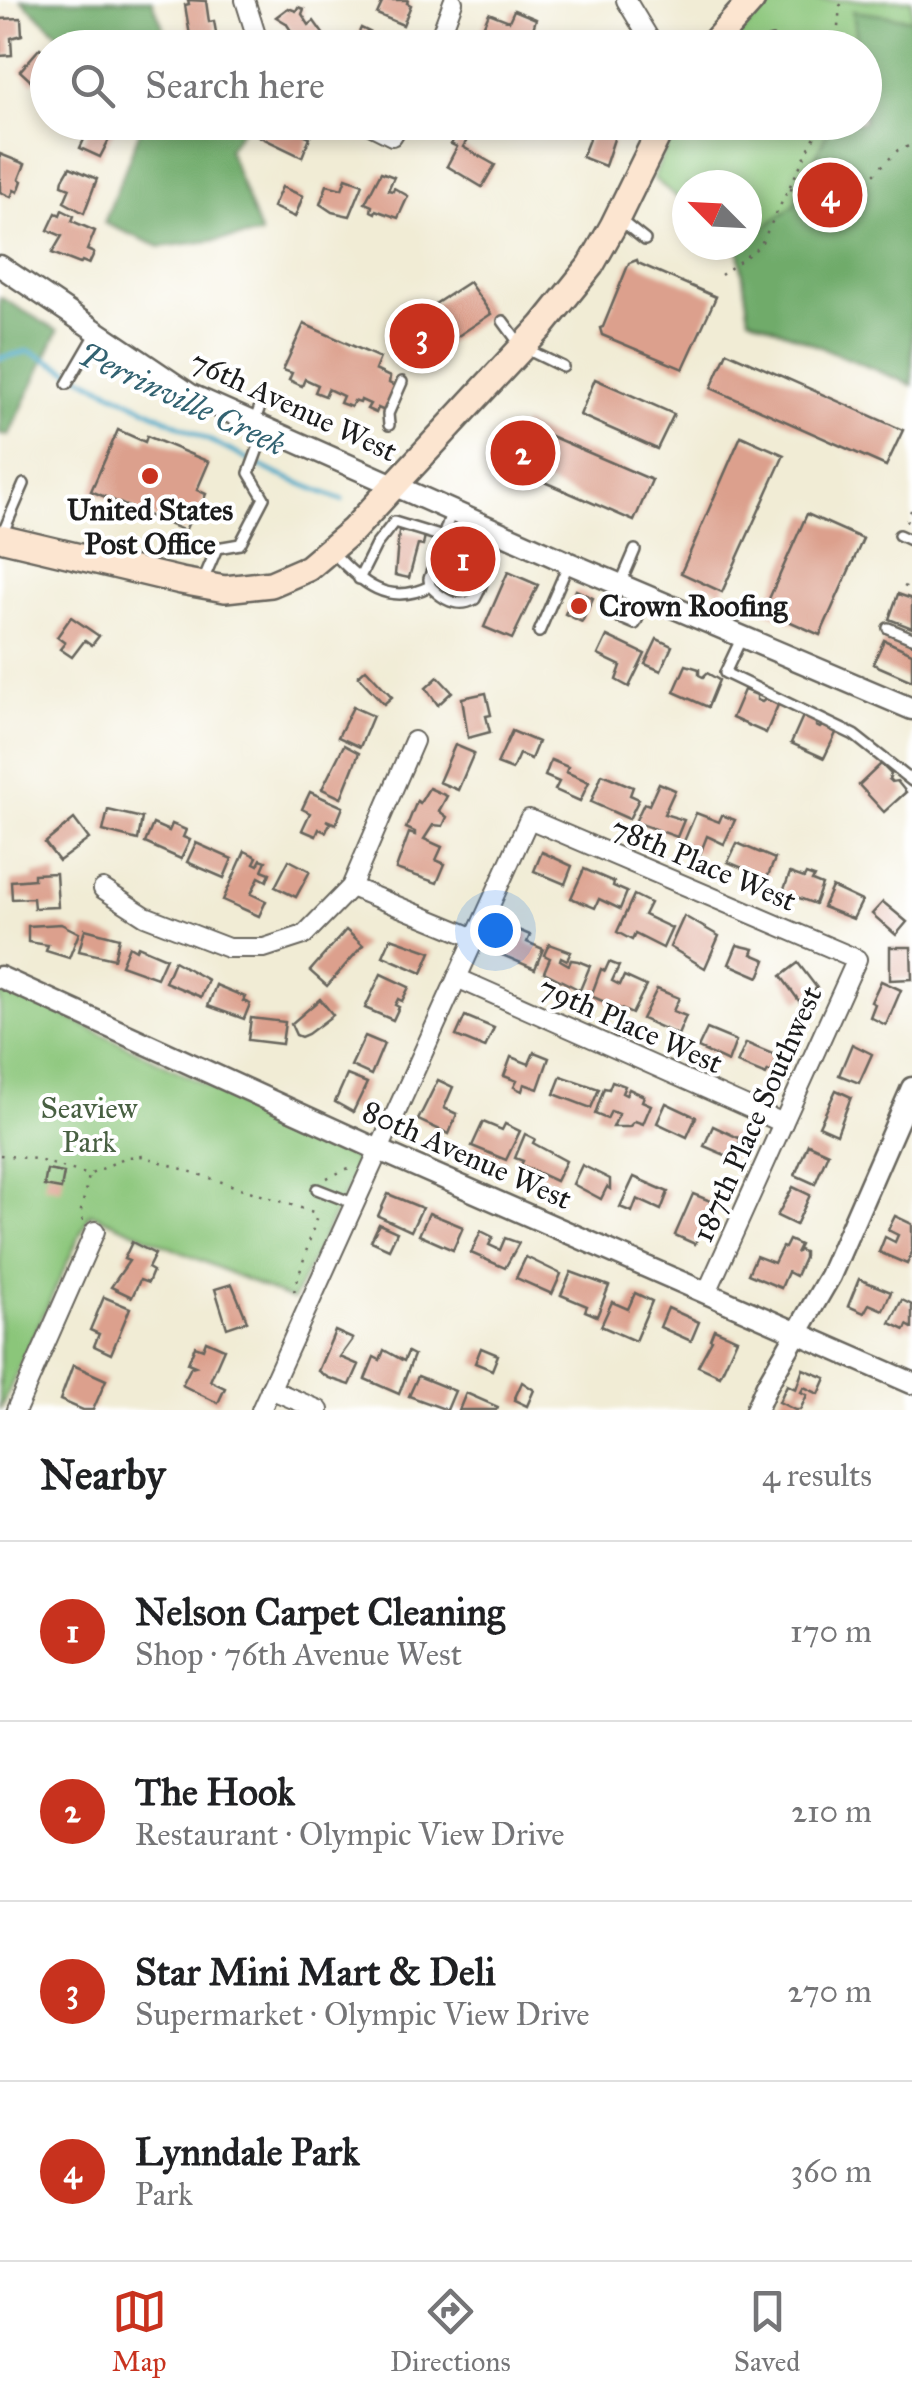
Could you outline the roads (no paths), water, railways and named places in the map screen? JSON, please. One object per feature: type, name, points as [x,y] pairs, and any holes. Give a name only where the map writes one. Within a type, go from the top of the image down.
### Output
[{"type":"main road","points":[[726,30],[752,0]]},
{"type":"main road","points":[[1,538],[200,585],[234,589],[271,584],[308,568],[353,530],[522,348],[590,264],[618,218],[655,140]]},
{"type":"street","points":[[245,0],[254,30]]},
{"type":"street","points":[[626,0],[644,30]]},
{"type":"street","points":[[443,30],[453,2]]},
{"type":"street","name":"76th Avenue West","points":[[0,266],[191,395],[569,563],[912,709]]},
{"type":"street","points":[[103,889],[145,916],[228,948],[264,948],[304,935],[350,887],[414,741]]},
{"type":"street","name":"78th Place West","points":[[475,938],[529,820],[856,959]]},
{"type":"street","points":[[260,1410],[475,938],[350,887]]},
{"type":"street","name":"187th Place Southwest","points":[[706,1292],[856,959]]},
{"type":"street","name":"80th Avenue West","points":[[0,977],[379,1150],[912,1383]]},
{"type":"street","name":"79th Place West","points":[[456,978],[783,1123]]},
{"type":"street","points":[[756,1410],[830,1276],[912,1088]]},
{"type":"street","points":[[16,1410],[95,1231]]},
{"type":"street","points":[[270,1389],[318,1410]]},
{"type":"lane","points":[[618,218],[645,240]]},
{"type":"lane","points":[[503,321],[522,348],[563,367]]},
{"type":"lane","points":[[67,384],[96,334]]},
{"type":"lane","points":[[389,425],[388,414],[402,382]]},
{"type":"lane","points":[[200,585],[217,548],[240,544],[264,498],[248,473],[263,398]]},
{"type":"lane","points":[[1,538],[24,484]]},
{"type":"lane","points":[[331,551],[358,579],[388,593],[409,596],[430,586],[452,511]]},
{"type":"lane","points":[[358,579],[394,522],[443,537]]},
{"type":"lane","points":[[353,530],[376,545]]},
{"type":"lane","points":[[430,586],[440,597],[454,603],[475,600],[500,532]]},
{"type":"lane","points":[[901,532],[912,541]]},
{"type":"lane","points":[[635,550],[610,608],[612,614],[635,624],[648,596]]},
{"type":"lane","points":[[539,632],[569,563]]},
{"type":"lane","points":[[888,628],[912,638]]},
{"type":"lane","points":[[742,636],[725,673],[854,735],[912,781]]},
{"type":"lane","points":[[317,1189],[355,1204]]},
{"type":"waterway","name":"Perrinville Creek","points":[[0,358],[29,351],[279,475],[342,500]]},
{"type":"place","name":"Lynndale Park","points":[[830,195]]},
{"type":"place","name":"Star Mini Mart & Deli","points":[[422,336]]},
{"type":"place","name":"The Hook","points":[[523,453]]},
{"type":"place","name":"United States Post Office","points":[[150,476]]},
{"type":"place","name":"Nelson Carpet Cleaning","points":[[463,559]]},
{"type":"place","name":"Crown Roofing","points":[[579,606]]},
{"type":"park label","name":"Seaview Park","points":[[89,1125]]}]
